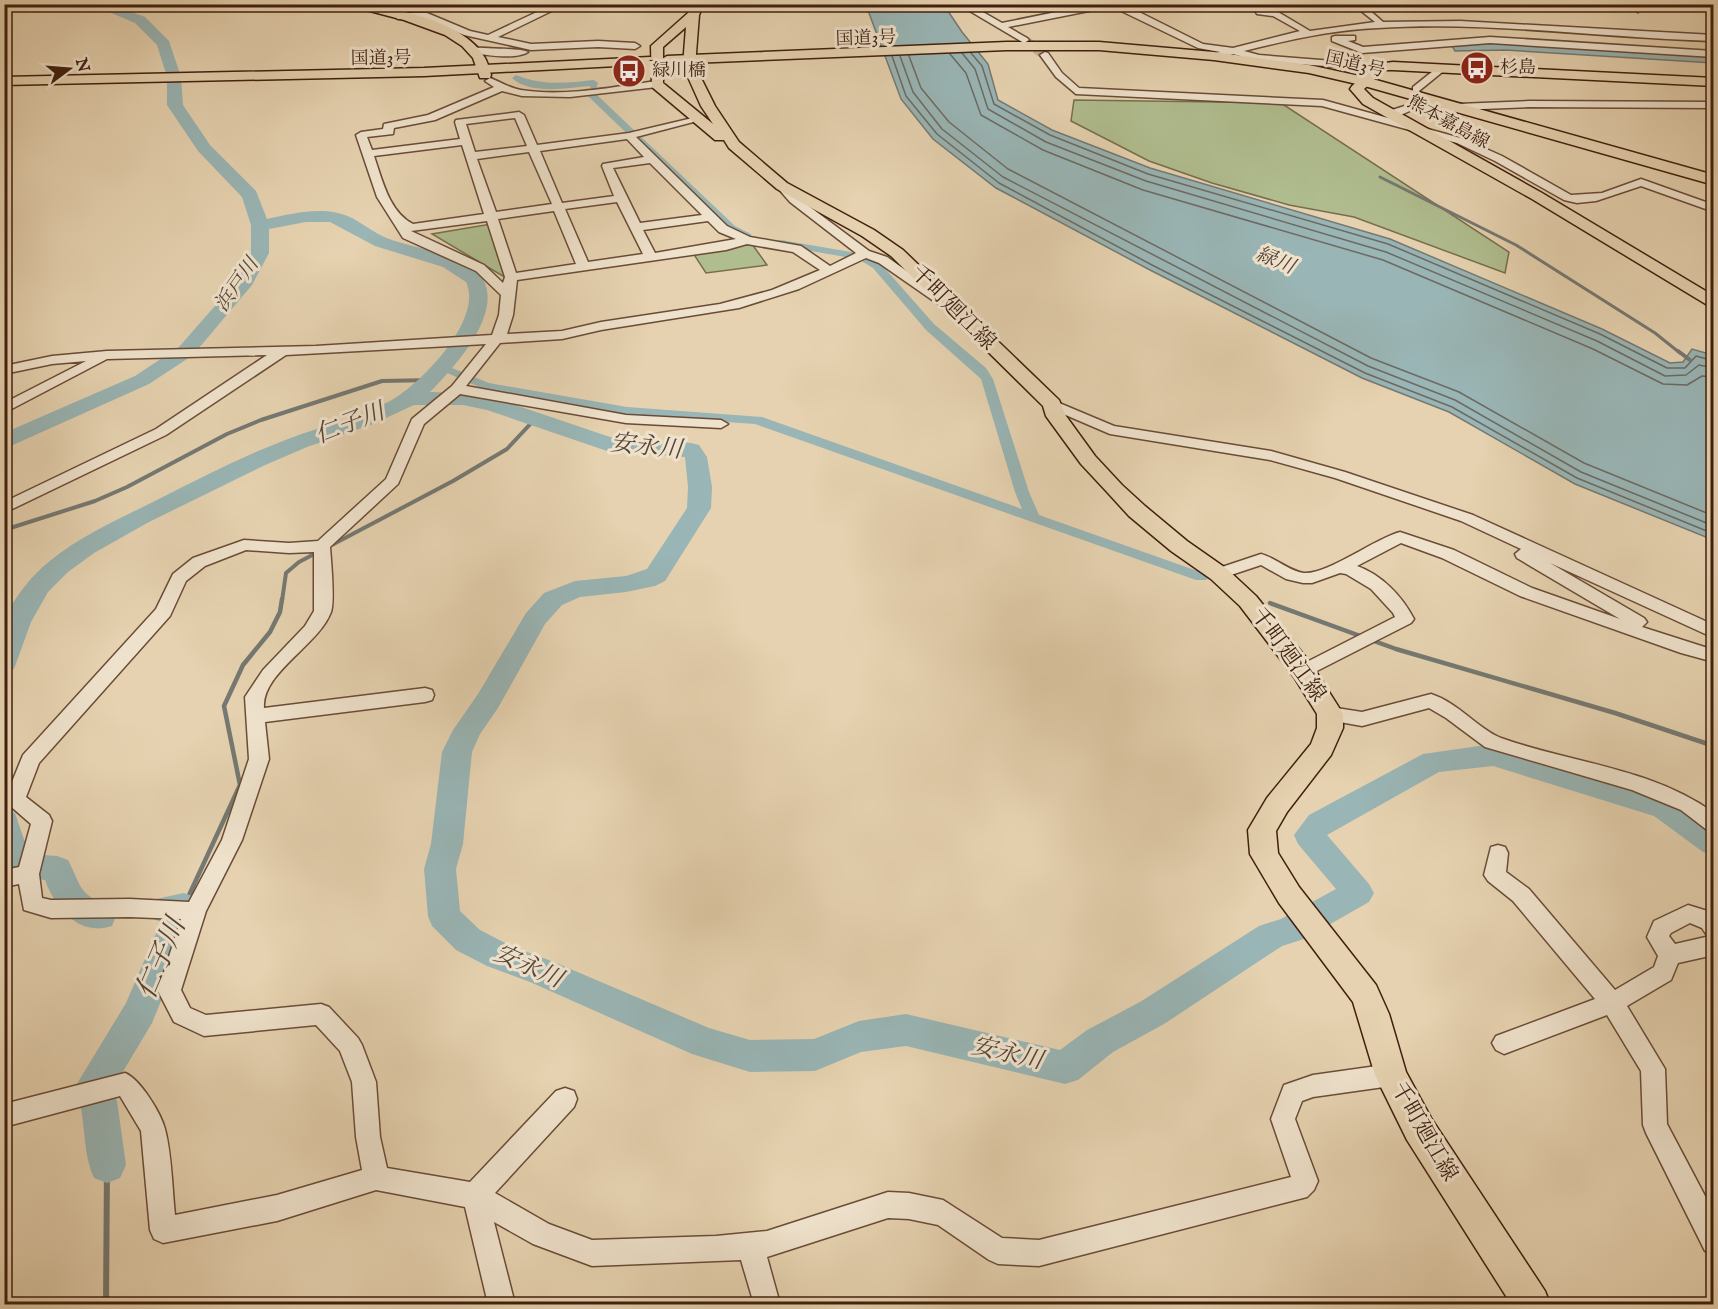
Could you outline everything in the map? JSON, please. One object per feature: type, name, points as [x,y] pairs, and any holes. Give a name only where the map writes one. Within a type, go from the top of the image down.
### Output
[{"type":"highway","name":"国道3号","points":[[4,87],[484,73],[1099,46],[1214,56],[1308,69],[1713,180]]},
{"type":"highway","name":"国道3号","points":[[1010,49],[1174,56],[1361,83]]},
{"type":"highway","points":[[391,72],[450,64],[463,59],[472,50]]},
{"type":"highway","name":"国道3号","points":[[213,80],[391,72],[484,73]]},
{"type":"highway","name":"国道3号","points":[[4,81],[86,83]]},
{"type":"highway","name":"国道3号","points":[[1454,108],[1713,186]]},
{"type":"main road","points":[[348,4],[439,27],[441,30]]},
{"type":"main road","points":[[657,84],[657,46],[696,10]]},
{"type":"main road","points":[[694,62],[696,10]]},
{"type":"main road","points":[[417,33],[431,28],[453,33],[472,50],[484,73]]},
{"type":"main road","name":"千町廻江線","points":[[694,62],[708,106],[734,145]]},
{"type":"main road","points":[[1361,83],[1381,67]]},
{"type":"main road","name":"熊本嘉島線","points":[[1381,67],[1713,82]]},
{"type":"main road","name":"熊本嘉島線","points":[[1361,83],[1358,92],[1368,101],[1537,196],[1713,304]]},
{"type":"main road","name":"千町廻江線","points":[[657,84],[782,186],[882,242],[897,253],[1052,404],[1056,416],[1088,460],[1137,512],[1219,574],[1248,601],[1303,671],[1330,714],[1330,728],[1322,748],[1277,805],[1262,830],[1264,854],[1289,895],[1322,935],[1365,994],[1374,1014],[1391,1075],[1419,1129],[1532,1305]]},
{"type":"street","points":[[490,37],[562,4]]},
{"type":"street","points":[[962,4],[1024,40]]},
{"type":"street","points":[[1255,4],[1260,12],[1275,14],[1306,32],[1299,37]]},
{"type":"street","points":[[1379,4],[1359,6],[1379,21]]},
{"type":"street","points":[[1001,27],[1066,15],[1085,8],[1117,5],[1190,42],[1258,58],[1381,67]]},
{"type":"street","points":[[398,16],[427,16],[467,33],[531,47],[598,44],[634,46]]},
{"type":"street","points":[[1395,24],[1404,32],[1335,39],[1362,50],[1417,41],[1490,40],[1713,54]]},
{"type":"street","points":[[1214,56],[1299,37],[1365,26],[1395,24],[1573,30],[1713,38]]},
{"type":"street","points":[[1573,30],[1580,45]]},
{"type":"street","points":[[472,50],[492,53],[657,46]]},
{"type":"street","points":[[1045,55],[1059,75],[1076,92],[1323,103],[1425,132],[1440,134],[1476,148],[1568,198],[1579,200],[1614,194],[1641,182],[1713,209]]},
{"type":"street","points":[[1416,89],[1441,69]]},
{"type":"street","points":[[484,73],[499,89]]},
{"type":"street","points":[[507,294],[480,268],[407,235],[383,197],[361,135],[389,132],[388,126],[431,118],[499,89],[545,95],[657,84]]},
{"type":"street","points":[[1394,116],[1400,110],[1411,107],[1454,108],[1529,104],[1713,105]]},
{"type":"street","points":[[195,911],[51,909],[32,903],[28,874],[42,821],[15,799],[30,760],[164,612],[179,578],[199,562],[244,545],[289,548],[322,546],[393,481],[417,422],[457,389],[498,338],[507,315],[507,294],[511,277],[460,122],[519,115],[584,267]]},
{"type":"street","points":[[472,156],[629,136],[697,118]]},
{"type":"street","points":[[629,136],[723,229],[747,240],[797,249],[829,271]]},
{"type":"street","points":[[366,154],[467,141]]},
{"type":"street","points":[[651,257],[607,166],[652,159]]},
{"type":"street","points":[[782,186],[794,200],[865,254],[883,260],[951,306]]},
{"type":"street","points":[[399,222],[411,228],[621,198]]},
{"type":"street","points":[[636,227],[712,218]]},
{"type":"street","points":[[511,277],[651,257],[747,240]]},
{"type":"street","points":[[4,370],[52,360],[107,355],[316,350],[417,342],[562,335],[595,326],[720,308],[792,288],[865,254]]},
{"type":"street","points":[[4,508],[160,432],[284,350]]},
{"type":"street","points":[[4,409],[107,355]]},
{"type":"street","points":[[457,389],[626,419],[721,424]]},
{"type":"street","points":[[1052,404],[1110,430],[1271,456],[1340,475],[1467,518],[1713,632]]},
{"type":"street","points":[[1496,531],[1507,545],[1609,606],[1688,649]]},
{"type":"street","points":[[1219,574],[1261,559],[1300,578],[1311,579],[1340,568],[1400,537],[1448,554],[1526,592],[1713,656]]},
{"type":"street","points":[[322,546],[323,610],[312,630],[269,674],[254,697],[259,759],[232,840],[195,911],[169,991],[182,1015],[204,1026],[321,1014],[350,1045],[364,1082],[368,1137],[376,1178]]},
{"type":"street","points":[[1303,671],[1405,619],[1402,609],[1371,581],[1352,569],[1340,568]]},
{"type":"street","points":[[256,716],[425,695]]},
{"type":"street","points":[[1330,714],[1362,719],[1431,701],[1454,713],[1492,742],[1638,784],[1688,805],[1713,824]]},
{"type":"street","points":[[1498,853],[1495,875],[1521,895],[1612,1003],[1653,1069],[1655,1125],[1713,1242]]},
{"type":"street","points":[[4,879],[28,874]]},
{"type":"street","points":[[1670,955],[1659,937],[1662,927],[1688,914],[1710,921],[1713,928]]},
{"type":"street","points":[[1670,955],[1709,947],[1713,944]]},
{"type":"street","points":[[1504,1042],[1612,1003],[1663,973],[1670,955]]},
{"type":"street","points":[[4,1116],[125,1084],[153,1129],[163,1230],[277,1208],[376,1178],[475,1196],[542,1235],[592,1253],[716,1250],[767,1244],[888,1205],[909,1206],[943,1213],[998,1251],[1039,1253],[1298,1188],[1305,1181],[1283,1119],[1293,1093],[1313,1086],[1391,1075]]},
{"type":"street","points":[[475,1196],[565,1099]]},
{"type":"street","points":[[475,1196],[501,1305]]},
{"type":"street","points":[[750,1246],[767,1305]]},
{"type":"green space","points":[[1074,100],[1281,103],[1509,252],[1505,273],[1354,217],[1289,205],[1212,183],[1149,161],[1071,121]]},
{"type":"green space","points":[[491,224],[508,279],[432,234]]},
{"type":"green space","points":[[752,244],[767,265],[706,273],[693,253]]},
{"type":"water","name":"緑川","points":[[866,5],[944,5],[988,64],[998,100],[1052,130],[1150,168],[1390,239],[1602,329],[1670,363],[1683,362],[1692,349],[1713,355],[1713,540],[1575,484],[1449,412],[1362,378],[1150,270],[996,188],[933,139],[901,99]]},
{"type":"water","points":[[1484,42],[1713,55],[1713,63],[1505,50],[1455,51],[1451,44]]},
{"type":"waterway","name":"浜戸川","points":[[96,4],[140,20],[164,44],[174,77],[175,105],[204,148],[250,195],[260,225]]},
{"type":"waterway","points":[[1627,4],[1638,13]]},
{"type":"waterway","points":[[516,78],[522,82],[541,86],[594,83],[593,87]]},
{"type":"waterway","points":[[592,95],[731,228],[747,236]]},
{"type":"waterway","points":[[1380,177],[1516,245],[1655,333],[1680,353]]},
{"type":"waterway","name":"仁子川","points":[[260,225],[306,217],[332,217],[381,242],[449,263],[463,270],[474,280],[479,299],[468,331],[445,363],[410,398]]},
{"type":"waterway","name":"浜戸川","points":[[4,442],[142,380],[186,351],[243,285],[260,253],[260,225]]},
{"type":"waterway","points":[[781,243],[851,255]]},
{"type":"waterway","points":[[867,260],[877,266],[930,327],[981,371],[987,379],[1022,492],[1033,518]]},
{"type":"waterway","points":[[1678,351],[1690,360]]},
{"type":"waterway","points":[[442,368],[486,386],[627,411],[757,420],[1033,518]]},
{"type":"waterway","points":[[4,530],[95,501],[127,487],[227,434],[261,420],[382,381],[432,380]]},
{"type":"waterway","name":"仁子川","points":[[4,662],[24,610],[39,586],[59,566],[85,548],[240,467],[299,442],[366,420],[410,398]]},
{"type":"waterway","name":"安永川","points":[[410,398],[463,399],[490,404],[607,444],[691,450],[696,457],[700,487],[699,508],[656,575],[646,580],[626,584],[575,589],[553,599],[535,619],[488,701],[467,730],[457,752],[447,844],[440,869],[444,916],[468,940],[499,956],[542,972],[705,1043],[750,1056],[815,1055],[859,1037],[906,1030],[1065,1068],[1100,1041],[1152,1013],[1271,936],[1292,929],[1358,893],[1309,835],[1320,823],[1433,762],[1493,755],[1665,808],[1714,843]]},
{"type":"waterway","points":[[328,547],[453,481],[507,449],[535,419]]},
{"type":"waterway","points":[[1033,518],[1201,577]]},
{"type":"waterway","points":[[282,601],[286,573],[299,562],[318,552]]},
{"type":"waterway","points":[[184,906],[240,785],[224,706],[243,665],[270,632],[280,612],[282,599]]},
{"type":"waterway","points":[[1270,603],[1396,649],[1615,713],[1714,746]]},
{"type":"waterway","name":"仁子川","points":[[4,821],[17,865],[57,869],[63,886],[76,906],[100,916]]},
{"type":"waterway","name":"仁子川","points":[[107,1165],[99,1101],[93,1087],[140,1012],[184,906],[162,909]]},
{"type":"waterway","points":[[106,1304],[107,1165]]},
{"type":"tunnel","points":[[1024,40],[1045,55]]},
{"type":"place","name":"杉島","points":[[1477,68]]},
{"type":"place","name":"緑川橋","points":[[629,71]]}]
